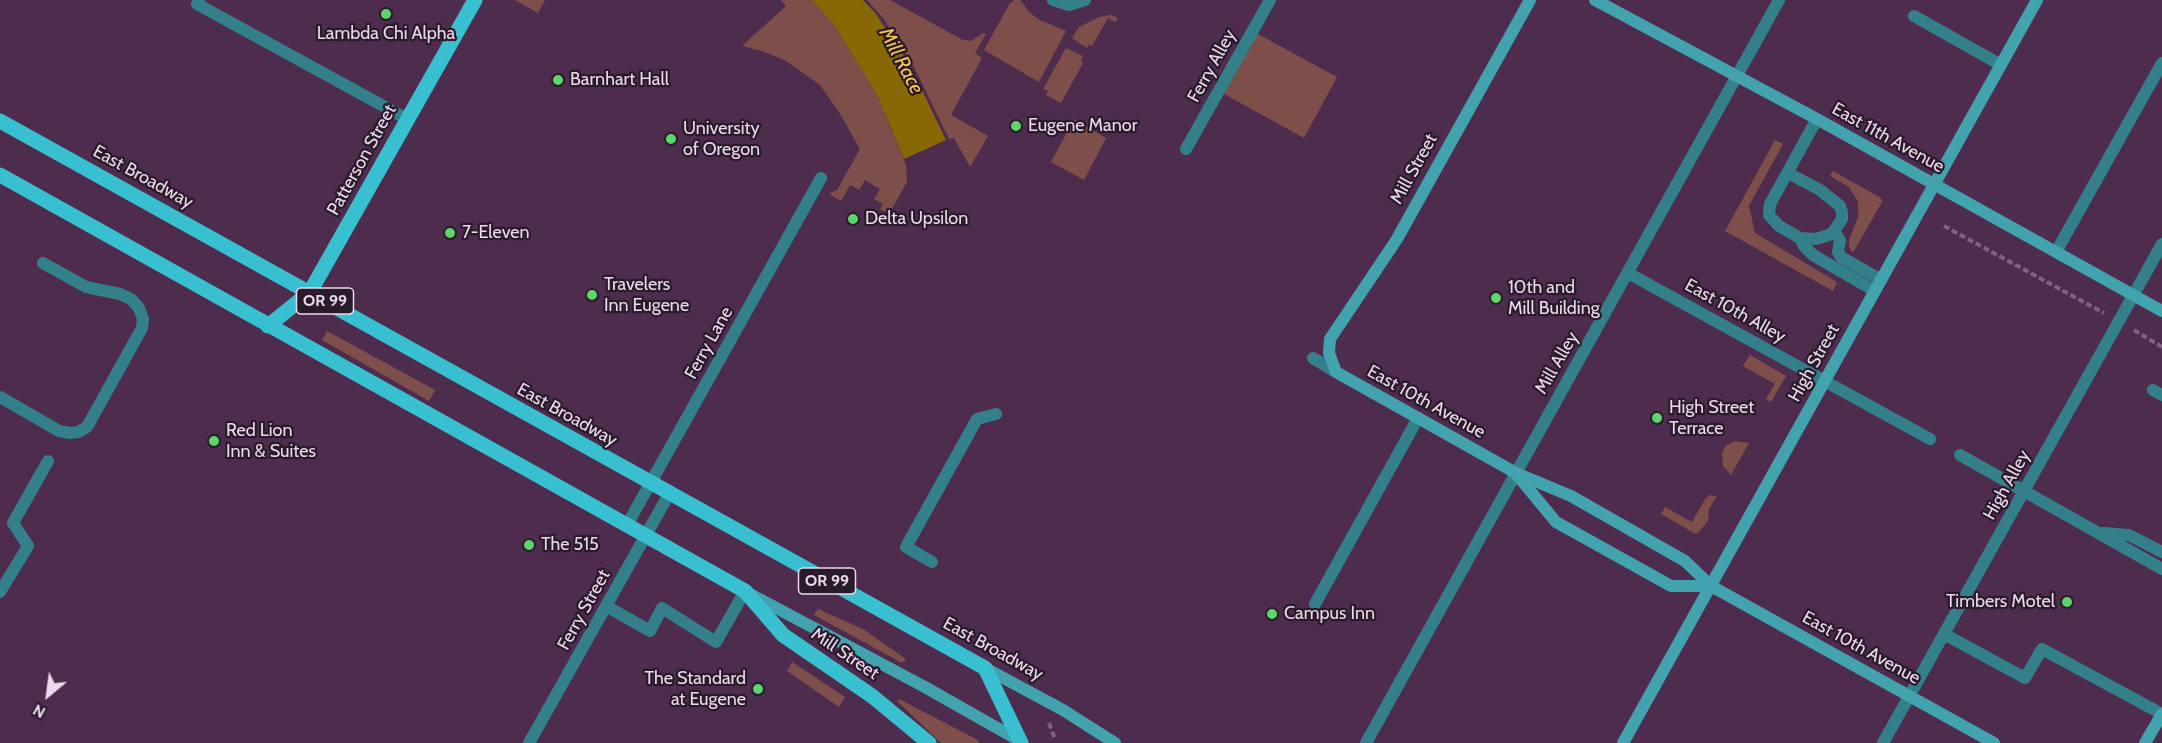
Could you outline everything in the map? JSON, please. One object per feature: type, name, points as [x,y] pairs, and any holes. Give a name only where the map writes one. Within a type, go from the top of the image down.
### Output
[{"type":"main road","name":"Patterson Street","points":[[268,326],[310,292],[475,0]]},
{"type":"main road","name":"East Broadway","points":[[0,120],[985,668]]},
{"type":"main road","points":[[0,176],[745,591]]},
{"type":"main road","name":"Mill Street","points":[[745,591],[783,635],[872,696],[929,743]]},
{"type":"main road","points":[[985,668],[1021,742]]},
{"type":"street","points":[[1053,0],[1069,5],[1085,0]]},
{"type":"street","name":"Ferry Alley","points":[[1186,149],[1270,0]]},
{"type":"street","name":"Mill Street","points":[[1328,349],[1345,315],[1397,239],[1530,0]]},
{"type":"street","name":"East 11th Avenue","points":[[1596,0],[2162,310]]},
{"type":"street","name":"Mill Alley","points":[[1366,743],[1779,0]]},
{"type":"street","name":"High Street","points":[[1623,743],[2037,0]]},
{"type":"street","points":[[198,2],[407,119]]},
{"type":"street","points":[[1914,16],[2001,65]]},
{"type":"street","points":[[2056,252],[2162,63]]},
{"type":"street","points":[[1788,173],[1820,190],[1840,206],[1842,219],[1834,231],[1820,239],[1800,238],[1779,226],[1769,215],[1770,204],[1817,119]]},
{"type":"street","name":"Ferry Lane","points":[[627,525],[821,178]]},
{"type":"street","points":[[1834,231],[1840,240],[1838,252],[1840,257],[1878,285]]},
{"type":"street","points":[[1800,238],[1813,255],[1878,285]]},
{"type":"street","name":"High Alley","points":[[1883,743],[2162,244]]},
{"type":"street","points":[[0,397],[59,430],[70,433],[78,432],[87,427],[142,328],[143,319],[139,308],[131,299],[114,292],[86,287],[43,263]]},
{"type":"street","name":"East 10th Alley","points":[[1628,273],[1930,439]]},
{"type":"street","name":"East 10th Avenue","points":[[1328,349],[1336,372],[1516,473],[1571,496],[1685,561],[1711,586],[1994,743]]},
{"type":"street","points":[[932,562],[906,547],[977,419],[996,414]]},
{"type":"street","points":[[1315,604],[1418,418]]},
{"type":"street","points":[[1960,455],[2162,569]]},
{"type":"street","points":[[0,592],[28,546],[13,523],[48,461]]},
{"type":"street","name":"East 10th Avenue","points":[[1516,473],[1556,522],[1671,586],[1711,586]]},
{"type":"street","name":"Ferry Street","points":[[529,743],[669,494]]},
{"type":"street","points":[[2099,533],[2129,535],[2162,552]]},
{"type":"street","points":[[606,606],[650,631],[662,608],[716,642],[745,591],[923,686],[1021,742]]},
{"type":"street","points":[[1944,634],[2025,678],[2042,649],[2162,714],[2145,743]]},
{"type":"street","name":"East Broadway","points":[[985,668],[1063,710],[1115,743]]},
{"type":"path","points":[[1944,226],[2162,347]]},
{"type":"shaded area","points":[[515,0],[545,0],[538,13]]},
{"type":"shaded area","points":[[781,0],[812,0],[835,26],[878,97],[906,165],[907,182],[889,214],[880,209],[883,204],[874,199],[880,189],[865,180],[859,190],[850,185],[841,201],[830,193],[837,190],[860,149],[839,112],[820,85],[786,61],[742,46],[786,6]]},
{"type":"shaded area","points":[[867,0],[890,0],[963,40],[971,41],[983,33],[986,34],[975,53],[982,58],[951,115],[988,136],[970,167],[954,138],[949,139],[914,67],[883,18]]},
{"type":"shaded area","points":[[1020,0],[1030,13],[1040,20],[1066,31],[1039,82],[984,50],[1010,3]]},
{"type":"shaded area","points":[[1111,15],[1118,18],[1115,22],[1108,18],[1092,46],[1089,44],[1087,48],[1072,38],[1079,27],[1099,17]]},
{"type":"shaded area","points":[[1256,33],[1337,77],[1304,138],[1224,94]]},
{"type":"shaded area","points":[[1066,48],[1083,56],[1081,62],[1083,63],[1061,103],[1046,95],[1048,91],[1043,89]]},
{"type":"shaded area","points":[[1074,119],[1106,138],[1084,180],[1051,162]]},
{"type":"shaded area","points":[[1775,140],[1783,144],[1749,206],[1755,233],[1837,282],[1833,291],[1725,231]]},
{"type":"shaded area","points":[[1833,171],[1881,198],[1882,202],[1853,253],[1849,247],[1849,240],[1858,217],[1858,202],[1849,187],[1830,176]]},
{"type":"shaded area","points":[[327,331],[435,390],[429,401],[322,340]]},
{"type":"shaded area","points":[[1750,355],[1786,376],[1771,402],[1766,399],[1775,384],[1743,366]]},
{"type":"shaded area","points":[[1735,441],[1749,443],[1731,475],[1723,466],[1722,453],[1726,446]]},
{"type":"shaded area","points":[[1710,495],[1717,496],[1709,509],[1708,521],[1698,533],[1694,533],[1661,514],[1665,507],[1692,522],[1705,499]]},
{"type":"shaded area","points":[[818,609],[863,629],[906,659],[902,663],[814,615]]},
{"type":"shaded area","points":[[792,662],[845,697],[839,707],[787,671]]},
{"type":"shaded area","points":[[899,699],[978,740],[979,743],[941,743],[897,701]]},
{"type":"water","name":"Mill Race","points":[[812,0],[863,0],[876,14],[910,65],[946,140],[904,159],[878,97],[835,26]]},
{"type":"place","name":"Lambda Chi Alpha","points":[[386,14]]},
{"type":"place","name":"Barnhart Hall","points":[[558,80]]},
{"type":"place","name":"Eugene Manor","points":[[1016,126]]},
{"type":"place","name":"University of Oregon","points":[[671,139]]},
{"type":"place","name":"Delta Upsilon","points":[[853,219]]},
{"type":"place","name":"7-Eleven","points":[[450,233]]},
{"type":"place","name":"Travelers Inn Eugene","points":[[592,295]]},
{"type":"place","name":"10th and Mill Building","points":[[1496,298]]},
{"type":"place","name":"High Street Terrace","points":[[1657,418]]},
{"type":"place","name":"Red Lion Inn & Suites","points":[[214,441]]},
{"type":"place","name":"The 515","points":[[529,545]]},
{"type":"place","name":"Timbers Motel","points":[[2067,602]]},
{"type":"place","name":"Campus Inn","points":[[1272,614]]},
{"type":"place","name":"The Standard at Eugene","points":[[758,689]]}]
